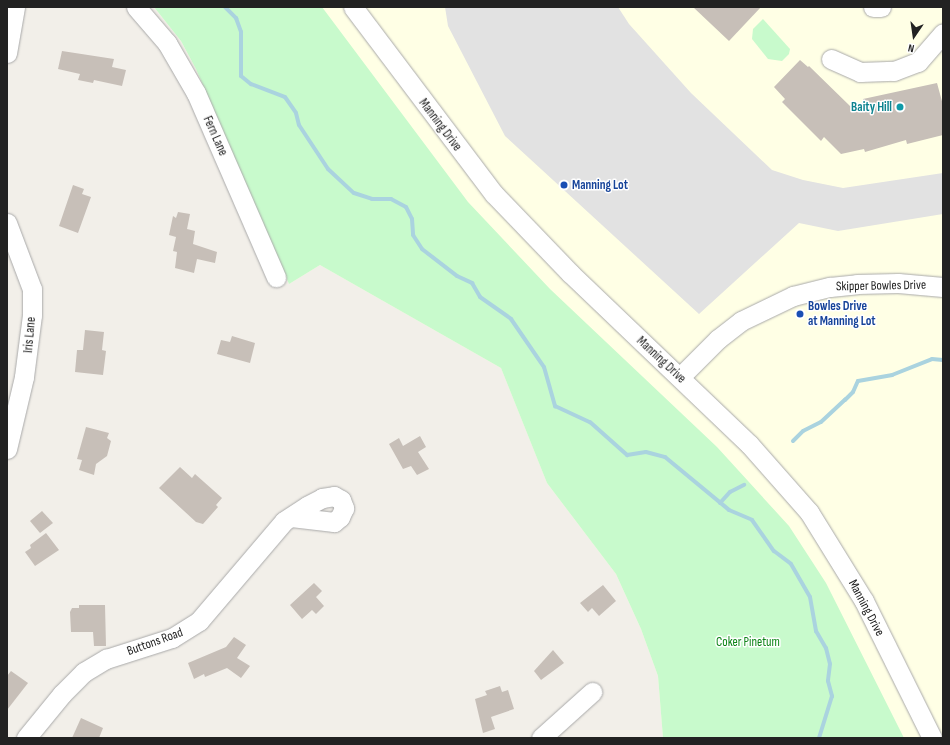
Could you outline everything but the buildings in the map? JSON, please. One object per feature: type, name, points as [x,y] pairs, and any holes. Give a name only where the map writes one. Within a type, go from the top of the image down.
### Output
[{"type":"street","points":[[7,53],[16,7]]},
{"type":"street","name":"Fern Lane","points":[[136,7],[167,43],[196,93],[276,277]]},
{"type":"street","name":"Manning Drive","points":[[353,7],[494,194],[575,278],[680,377],[771,467],[809,512],[864,601],[932,738]]},
{"type":"street","points":[[873,7],[881,7]]},
{"type":"street","points":[[831,59],[860,72],[894,71],[918,62],[943,33]]},
{"type":"street","name":"Iris Lane","points":[[7,223],[32,289],[32,315],[24,377],[7,449]]},
{"type":"street","name":"Skipper Bowles Drive","points":[[680,377],[718,339],[742,321],[793,296],[830,287],[858,284],[898,283],[943,287]]},
{"type":"street","name":"Buttons Road","points":[[26,738],[62,694],[84,672],[106,659],[172,638],[199,621],[284,521],[291,516]]},
{"type":"street","points":[[541,738],[592,692]]},
{"type":"shaded area","points":[[154,7],[943,7],[943,738],[663,738],[658,676],[641,629],[616,574],[547,483],[501,368],[320,265],[289,284],[196,69],[181,41]]},
{"type":"shaded area","points":[[445,7],[618,7],[629,24],[691,93],[772,170],[803,180],[843,188],[943,173],[943,214],[838,231],[799,223],[699,314],[505,136],[448,26]]},
{"type":"green space","name":"Coker Pinetum","points":[[154,7],[322,7],[468,202],[550,289],[717,447],[789,526],[826,583],[904,738],[663,738],[658,676],[641,629],[616,574],[547,483],[501,368],[320,265],[289,284],[196,69],[181,41]]},
{"type":"green space","points":[[763,19],[790,49],[789,54],[782,61],[768,59],[752,39],[753,29]]},
{"type":"waterway","points":[[225,7],[236,18],[241,32],[241,76],[251,84],[285,97],[296,113],[299,125],[328,169],[354,193],[372,199],[391,199],[406,207],[412,219],[413,235],[422,249],[457,276],[472,283],[480,297],[511,319],[544,367],[555,406],[590,422],[627,455],[646,452],[665,457],[729,510],[752,520],[774,551],[791,564],[810,597],[816,631],[826,648],[830,664],[828,681],[832,696],[819,738]]},
{"type":"waterway","points":[[793,441],[803,431],[821,422],[845,400],[853,392],[858,381],[892,375],[932,359],[943,360]]},
{"type":"waterway","points":[[720,503],[730,492],[744,485]]},
{"type":"place","name":"Baity Hill","points":[[900,107]]},
{"type":"place","name":"Manning Lot","points":[[564,185]]},
{"type":"place","name":"Bowles Drive at Manning Lot","points":[[800,314]]}]
